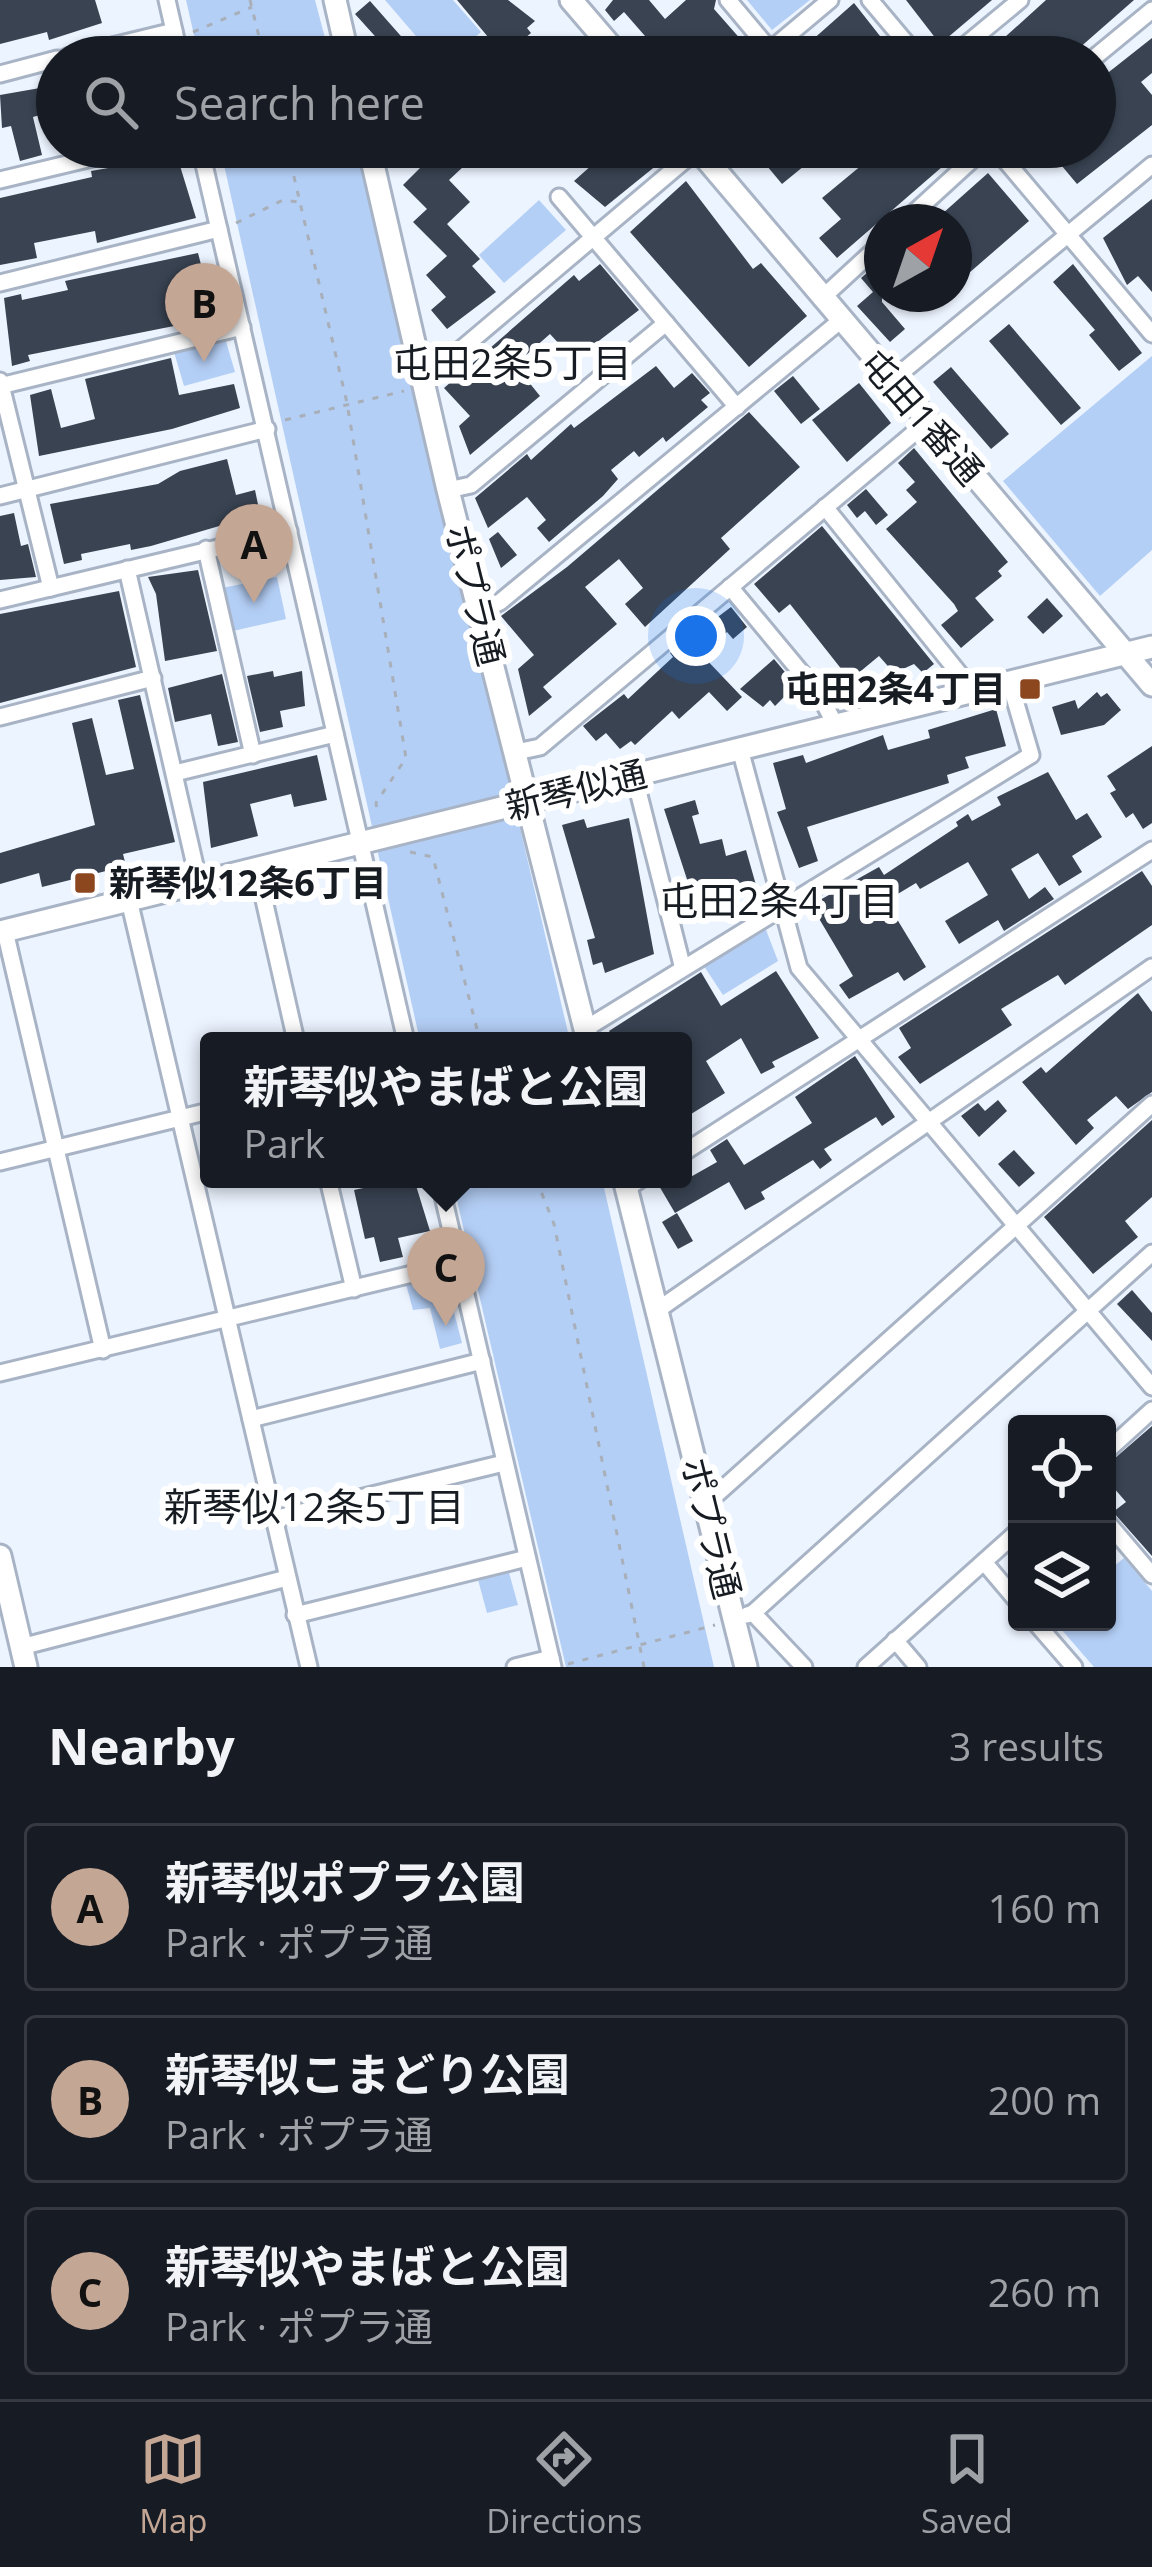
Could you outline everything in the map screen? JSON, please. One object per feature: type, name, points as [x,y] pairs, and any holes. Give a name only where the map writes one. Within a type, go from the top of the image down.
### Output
[{"type":"street","points":[[167,0],[176,36]]},
{"type":"street","points":[[335,0],[343,36]]},
{"type":"street","points":[[572,0],[602,36]]},
{"type":"street","points":[[728,0],[753,36]]},
{"type":"street","points":[[787,36],[830,0]]},
{"type":"street","points":[[870,0],[900,36]]},
{"type":"street","points":[[976,36],[1020,0]]},
{"type":"street","points":[[1116,40],[1152,10]]},
{"type":"street","points":[[154,36],[175,31]]},
{"type":"street","points":[[0,74],[36,65]]},
{"type":"street","points":[[891,382],[1152,166]]},
{"type":"street","points":[[0,180],[50,168]]},
{"type":"street","points":[[205,168],[335,734],[372,840],[404,1032]]},
{"type":"street","name":"ポプラ通","points":[[374,168],[448,490],[585,1032]]},
{"type":"street","points":[[422,375],[446,362],[675,168]]},
{"type":"street","name":"屯田1番通","points":[[714,168],[1152,685]]},
{"type":"street","points":[[925,204],[966,168]]},
{"type":"street","points":[[1008,168],[1152,334]]},
{"type":"street","points":[[560,196],[737,406]]},
{"type":"street","points":[[0,283],[219,229]]},
{"type":"street","points":[[821,298],[864,259]]},
{"type":"street","points":[[479,612],[500,602],[840,321]]},
{"type":"street","points":[[448,490],[471,484],[666,323]]},
{"type":"street","points":[[51,587],[0,384],[242,327]]},
{"type":"street","points":[[515,752],[540,747],[928,422]]},
{"type":"street","points":[[0,496],[267,429]]},
{"type":"street","points":[[825,507],[974,692]]},
{"type":"street","points":[[0,600],[289,531]]},
{"type":"street","points":[[206,549],[253,755]]},
{"type":"street","points":[[128,569],[200,883]]},
{"type":"street","points":[[730,587],[819,694],[836,725]]},
{"type":"street","name":"新琴似通","points":[[3,932],[1152,647]]},
{"type":"street","points":[[0,717],[153,678]]},
{"type":"street","points":[[590,1032],[682,965],[1030,755],[1010,683]]},
{"type":"street","points":[[175,772],[335,734]]},
{"type":"street","points":[[740,749],[799,968],[1152,1387]]},
{"type":"street","points":[[634,775],[682,965]]},
{"type":"street","points":[[692,1147],[1152,850]]},
{"type":"street","points":[[256,868],[294,1032]]},
{"type":"street","points":[[129,900],[309,1667]]},
{"type":"street","points":[[3,932],[103,1350]]},
{"type":"street","points":[[659,1309],[1152,967]]},
{"type":"street","points":[[702,1495],[717,1494],[1152,1104]]},
{"type":"street","points":[[0,1162],[200,1113]]},
{"type":"street","points":[[330,1188],[354,1289]]},
{"type":"street","points":[[441,1188],[556,1664],[515,1667]]},
{"type":"street","name":"ポプラ通","points":[[631,1188],[702,1495],[744,1616],[746,1667]]},
{"type":"street","points":[[804,1667],[744,1616],[1152,1253]]},
{"type":"street","points":[[0,1373],[458,1263]]},
{"type":"street","points":[[251,1419],[482,1361]]},
{"type":"street","points":[[1116,1443],[1152,1410]]},
{"type":"street","points":[[273,1519],[504,1463]]},
{"type":"street","points":[[1108,1523],[1152,1575]]},
{"type":"street","points":[[866,1667],[1008,1540]]},
{"type":"street","points":[[0,1556],[24,1657],[287,1578]]},
{"type":"street","points":[[296,1615],[527,1558]]},
{"type":"street","points":[[983,1562],[1008,1591]]},
{"type":"street","points":[[1043,1631],[1074,1667]]},
{"type":"street","points":[[896,1640],[918,1667]]},
{"type":"path","points":[[175,31],[187,34],[251,3],[260,36]]},
{"type":"path","points":[[292,168],[347,403],[406,758],[376,803],[372,840],[433,857],[478,1032]]},
{"type":"path","points":[[219,229],[283,200],[301,202]]},
{"type":"path","points":[[267,429],[347,403],[412,389],[422,375]]},
{"type":"path","points":[[540,1188],[554,1224],[598,1461],[644,1667]]},
{"type":"path","points":[[556,1664],[744,1616]]},
{"type":"shaded area","points":[[186,0],[315,0],[324,36],[194,36]]},
{"type":"shaded area","points":[[385,0],[453,0],[481,32],[476,36],[416,36]]},
{"type":"shaded area","points":[[747,0],[810,0],[772,30]]},
{"type":"shaded area","points":[[225,168],[361,168],[395,295],[568,1032],[418,1032]]},
{"type":"shaded area","points":[[539,200],[566,230],[504,283],[479,255]]},
{"type":"shaded area","points":[[225,338],[235,372],[184,386],[174,352]]},
{"type":"shaded area","points":[[1152,356],[1152,550],[1100,596],[1003,481]]},
{"type":"shaded area","points":[[277,577],[286,619],[233,631],[222,588]]},
{"type":"shaded area","points":[[763,922],[778,961],[723,995],[700,960]]},
{"type":"shaded area","points":[[454,1188],[604,1188],[714,1667],[566,1667]]},
{"type":"shaded area","points":[[444,1274],[462,1343],[440,1349],[430,1308],[413,1310],[406,1284]]},
{"type":"shaded area","points":[[1124,1558],[1152,1591],[1152,1667],[1094,1667],[1063,1631],[1116,1631],[1116,1565]]},
{"type":"shaded area","points":[[508,1569],[518,1605],[487,1613],[477,1576]]},
{"type":"building","points":[[0,0],[95,0],[102,23],[61,36],[47,32],[0,44]]},
{"type":"building","points":[[457,0],[508,0],[535,21],[527,28],[531,33],[527,36],[487,36]]},
{"type":"building","points":[[613,0],[649,0],[665,19],[686,0],[716,0],[714,9],[738,36],[645,36],[624,12],[614,21],[605,10]]},
{"type":"building","points":[[906,0],[992,0],[949,36],[934,36]]},
{"type":"building","points":[[1046,0],[1134,0],[1093,36],[1006,36]]},
{"type":"building","points":[[370,1],[401,36],[375,36],[355,14]]},
{"type":"building","points":[[854,3],[880,36],[817,36]]},
{"type":"building","points":[[1152,38],[1152,73],[1141,82],[1152,95],[1152,125],[1116,153],[1116,66]]},
{"type":"building","points":[[36,89],[36,157],[20,161],[11,126],[2,128],[0,95]]},
{"type":"building","points":[[181,168],[196,218],[97,243],[95,231],[34,243],[37,258],[0,265],[0,198],[92,177],[91,171]]},
{"type":"building","points":[[420,168],[462,168],[449,180],[470,202],[447,224],[480,259],[472,266],[496,292],[447,329],[431,310],[446,297],[426,275],[447,256],[413,222],[427,209],[403,185]]},
{"type":"building","points":[[589,168],[653,168],[605,207],[574,181]]},
{"type":"building","points":[[769,168],[802,168],[782,184]]},
{"type":"building","points":[[858,168],[941,168],[899,204],[864,204],[864,235],[837,258],[819,238],[841,219],[822,198]]},
{"type":"building","points":[[1064,168],[1097,168],[1077,184]]},
{"type":"building","points":[[988,173],[1029,221],[972,270],[972,204],[953,204]]},
{"type":"building","points":[[686,181],[753,269],[761,263],[807,316],[749,367],[630,232]]},
{"type":"building","points":[[1152,199],[1152,292],[1138,276],[1127,285],[1103,238]]},
{"type":"building","points":[[198,253],[212,307],[173,319],[174,326],[28,355],[30,361],[12,366],[4,298],[21,294],[22,300],[68,290],[65,281]]},
{"type":"building","points":[[600,264],[639,310],[574,360],[550,334],[515,365],[540,396],[470,455],[459,426],[470,416],[444,388],[574,275],[579,281]]},
{"type":"building","points":[[1073,264],[1142,353],[1119,371],[1089,335],[1095,330],[1053,282]]},
{"type":"building","points":[[864,300],[864,312],[891,312],[905,329],[890,342],[857,306]]},
{"type":"building","points":[[1009,324],[1081,408],[1061,425],[989,341]]},
{"type":"building","points":[[171,358],[179,395],[234,384],[240,408],[172,429],[39,456],[30,395],[51,389],[61,428],[95,419],[85,379]]},
{"type":"building","points":[[656,366],[674,388],[692,373],[710,393],[701,400],[708,407],[666,442],[663,437],[639,457],[634,451],[611,470],[618,479],[549,542],[537,528],[546,520],[527,497],[488,528],[475,498],[527,454],[531,460],[571,424],[574,428]]},
{"type":"building","points":[[951,367],[1009,434],[991,449],[933,382]]},
{"type":"building","points":[[793,376],[820,409],[801,424],[774,391]]},
{"type":"building","points":[[859,383],[891,423],[847,462],[812,420]]},
{"type":"building","points":[[749,412],[800,467],[721,538],[730,549],[645,627],[625,604],[643,588],[619,559],[585,587],[617,624],[543,687],[552,697],[529,716],[518,669],[534,655],[501,616],[567,567]]},
{"type":"building","points":[[914,448],[1008,562],[998,571],[1002,576],[975,598],[994,620],[961,648],[941,625],[958,611],[954,604],[886,529],[917,502],[906,490],[915,482],[898,463]]},
{"type":"building","points":[[227,459],[236,495],[255,490],[260,514],[151,546],[131,550],[130,544],[81,554],[82,560],[64,564],[50,504],[158,484],[180,471]]},
{"type":"building","points":[[866,489],[888,515],[876,525],[865,511],[857,518],[847,505]]},
{"type":"building","points":[[14,513],[21,546],[28,544],[36,577],[0,580],[0,516]]},
{"type":"building","points":[[822,526],[934,664],[923,673],[914,664],[894,673],[879,656],[850,680],[790,604],[779,613],[754,584]]},
{"type":"building","points":[[498,532],[517,555],[501,568],[489,539]]},
{"type":"building","points":[[277,550],[281,569],[234,573],[231,558]]},
{"type":"building","points":[[198,570],[217,651],[165,661],[156,594],[148,577]]},
{"type":"building","points":[[119,591],[136,667],[0,703],[0,614]]},
{"type":"building","points":[[1047,598],[1063,616],[1043,634],[1027,617]]},
{"type":"building","points":[[731,607],[747,627],[733,639],[727,632],[701,654],[742,697],[727,711],[709,692],[679,719],[672,711],[635,745],[631,741],[620,749],[606,733],[596,741],[583,726],[624,694],[628,699],[673,657],[670,653]]},
{"type":"building","points":[[774,659],[800,690],[787,701],[784,697],[775,706],[770,700],[763,707],[740,689]]},
{"type":"building","points":[[273,671],[274,677],[302,671],[305,706],[280,711],[283,727],[260,732],[247,676]]},
{"type":"building","points":[[222,674],[238,742],[218,746],[211,714],[175,722],[168,688]]},
{"type":"building","points":[[1097,692],[1101,697],[1107,693],[1121,710],[1104,725],[1061,735],[1052,707],[1075,700],[1078,709]]},
{"type":"building","points":[[140,695],[175,842],[123,854],[126,866],[42,887],[39,873],[0,884],[0,853],[95,825],[72,723],[92,718],[106,775],[134,769],[118,700]]},
{"type":"building","points":[[996,709],[1006,746],[965,757],[969,768],[947,775],[949,783],[807,827],[818,861],[799,868],[777,812],[786,809],[773,763],[803,755],[806,763],[883,735],[888,750],[930,738],[928,730]]},
{"type":"building","points":[[1152,746],[1152,823],[1143,829],[1133,813],[1126,818],[1110,793],[1116,790],[1107,776]]},
{"type":"building","points":[[317,755],[327,800],[294,807],[291,794],[250,804],[258,836],[211,848],[203,782]]},
{"type":"building","points":[[1048,772],[1076,820],[1087,813],[1102,837],[1072,856],[1082,872],[1059,886],[1038,853],[1011,869],[1029,899],[1045,887],[1054,899],[1004,931],[998,920],[959,944],[945,921],[988,895],[968,862],[920,889],[916,883],[886,901],[926,967],[904,981],[898,972],[849,999],[839,985],[853,976],[811,905],[879,867],[884,875],[958,826],[956,822],[968,814],[972,821],[1001,805],[997,797]]},
{"type":"building","points":[[695,800],[699,814],[692,816],[700,844],[722,839],[726,856],[746,850],[758,892],[718,904],[720,913],[700,919],[664,809]]},
{"type":"building","points":[[629,818],[654,954],[605,973],[602,962],[593,965],[587,940],[595,938],[562,825],[584,819],[587,828]]},
{"type":"building","points":[[1142,871],[1152,886],[1152,925],[1065,985],[1058,975],[1001,1009],[1012,1025],[920,1084],[898,1057],[911,1048],[899,1028]]},
{"type":"building","points":[[776,971],[819,1038],[772,1062],[775,1067],[761,1074],[741,1038],[706,1061],[725,1093],[692,1113],[692,1032],[609,1031],[701,972],[721,1006]]},
{"type":"building","points":[[1138,993],[1152,1012],[1152,1092],[1128,1109],[1116,1096],[1087,1120],[1094,1128],[1076,1145],[1022,1082],[1041,1067],[1046,1073]]},
{"type":"building","points":[[855,1056],[895,1117],[882,1126],[876,1117],[824,1149],[832,1160],[820,1169],[813,1160],[761,1192],[765,1199],[745,1210],[729,1182],[675,1213],[660,1188],[692,1188],[692,1176],[717,1162],[710,1150],[727,1139],[744,1165],[812,1123],[795,1097]]},
{"type":"building","points":[[998,1100],[1007,1111],[979,1137],[961,1116],[978,1103],[985,1111]]},
{"type":"building","points":[[1152,1120],[1152,1197],[1125,1221],[1138,1237],[1093,1274],[1044,1217]]},
{"type":"building","points":[[1014,1150],[1035,1173],[1019,1187],[998,1164]]},
{"type":"building","points":[[417,1188],[430,1231],[398,1238],[403,1257],[380,1262],[374,1237],[365,1239],[354,1190]]},
{"type":"building","points":[[677,1213],[693,1241],[678,1249],[662,1222]]},
{"type":"building","points":[[1132,1290],[1152,1313],[1152,1341],[1117,1304]]},
{"type":"building","points":[[1152,1426],[1152,1556],[1116,1515],[1126,1502],[1116,1490],[1116,1457]]},
{"type":"place","name":"新琴似こまどり公園","points":[[204,362]]},
{"type":"place","name":"新琴似ポプラ公園","points":[[254,603]]},
{"type":"place","name":"屯田2条4丁目","points":[[1030,689]]},
{"type":"place","name":"新琴似12条6丁目","points":[[85,883]]},
{"type":"place","name":"新琴似やまばと公園","points":[[446,1326]]},
{"type":"district","name":"屯田2条5丁目","points":[[512,363]]},
{"type":"district","name":"屯田2条4丁目","points":[[779,901]]},
{"type":"district","name":"新琴似12条5丁目","points":[[314,1507]]}]
